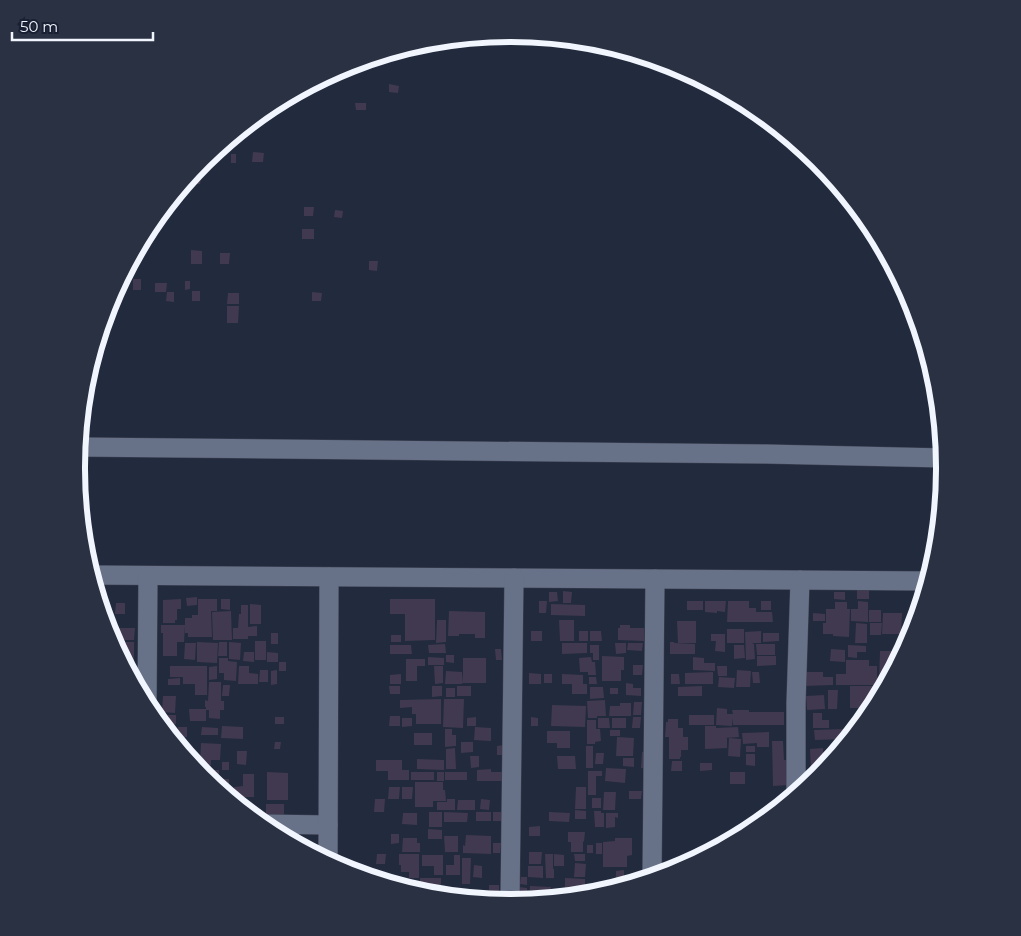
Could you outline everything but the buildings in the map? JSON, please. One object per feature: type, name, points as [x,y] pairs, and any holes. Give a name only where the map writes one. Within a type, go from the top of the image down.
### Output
[{"type":"street","points":[[86,447],[766,454],[936,458]]},
{"type":"street","points":[[98,575],[921,581]]},
{"type":"street","points":[[147,689],[148,576]]},
{"type":"street","points":[[328,853],[329,577]]},
{"type":"street","points":[[510,894],[514,578]]},
{"type":"street","points":[[652,869],[655,579]]},
{"type":"street","points":[[796,783],[796,703],[800,580]]},
{"type":"street","points":[[278,824],[328,825]]}]
